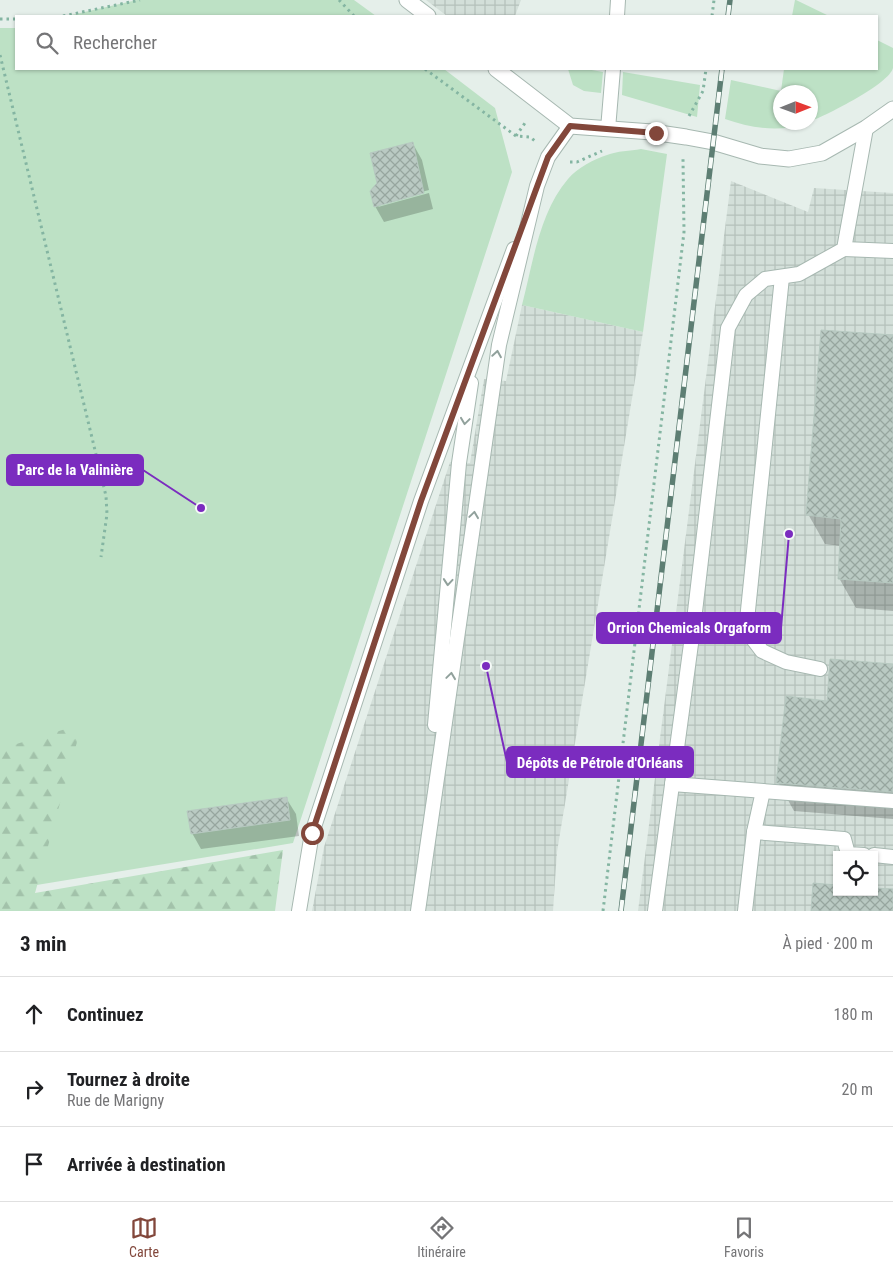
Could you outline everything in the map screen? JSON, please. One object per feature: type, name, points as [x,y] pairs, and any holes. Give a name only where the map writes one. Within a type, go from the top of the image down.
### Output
[{"type":"street","points":[[407,0],[427,15]]},
{"type":"street","points":[[497,70],[570,126],[652,132],[713,142],[760,156],[789,158],[822,153],[866,128],[893,109]]},
{"type":"lane","points":[[617,15],[618,0]]},
{"type":"lane","points":[[608,129],[613,70]]},
{"type":"lane","points":[[299,911],[312,833],[421,501],[548,157],[570,126]]},
{"type":"lane","points":[[844,249],[866,128]]},
{"type":"lane","points":[[419,904],[498,345],[537,186]]},
{"type":"lane","points":[[655,911],[693,628],[728,328],[746,295],[765,279],[799,274],[844,249],[893,251]]},
{"type":"lane","points":[[782,277],[746,630],[762,651],[786,662],[820,669]]},
{"type":"lane","points":[[419,904],[459,463],[475,355]]},
{"type":"lane","points":[[693,628],[726,631],[746,630]]},
{"type":"lane","points":[[672,784],[893,802]]},
{"type":"lane","points":[[745,911],[754,832],[763,791]]},
{"type":"lane","points":[[754,832],[844,839],[847,851]]},
{"type":"lane","points":[[878,856],[893,857]]},
{"type":"path","points":[[68,15],[140,0]]},
{"type":"path","points":[[339,0],[353,15]]},
{"type":"path","points":[[712,15],[714,0]]},
{"type":"path","points":[[0,19],[15,19]]},
{"type":"path","points":[[0,55],[106,496],[108,514],[101,557]]},
{"type":"path","points":[[425,70],[516,136]]},
{"type":"path","points":[[603,911],[684,232],[682,156],[689,116],[703,91],[706,70]]},
{"type":"shaded area","points":[[426,0],[521,0],[515,15],[446,15]]},
{"type":"shaded area","points":[[731,181],[808,212],[814,188],[893,193],[893,911],[638,911]]},
{"type":"shaded area","points":[[522,305],[643,332],[557,852],[553,911],[312,911],[324,847],[450,462],[470,463],[484,379],[506,381]]},
{"type":"green space","points":[[137,0],[354,0],[375,15],[71,15]]},
{"type":"green space","points":[[796,0],[827,15],[792,15]]},
{"type":"green space","points":[[0,28],[15,28],[15,70],[445,70],[495,108],[512,172],[293,843],[0,891]]},
{"type":"green space","points":[[878,40],[893,48],[893,68],[889,75],[870,90],[818,118],[818,85],[782,85],[784,70],[878,70]]},
{"type":"green space","points":[[568,70],[603,72],[601,93],[584,91],[573,85]]},
{"type":"green space","points":[[623,72],[700,85],[697,117],[622,95]]},
{"type":"green space","points":[[731,80],[773,89],[773,129],[745,125],[725,119]]},
{"type":"green space","points":[[641,149],[667,154],[643,332],[522,305],[538,239],[558,192],[572,175],[597,159],[615,153]]},
{"type":"green space","points":[[82,724],[35,893],[283,850],[275,911],[0,911],[0,749]]},
{"type":"building","points":[[413,142],[424,193],[374,207],[370,191],[377,183],[370,153]]},
{"type":"building","points":[[821,330],[893,335],[893,583],[838,579],[841,519],[806,515]]},
{"type":"building","points":[[830,659],[893,664],[893,792],[776,783],[786,696],[827,701]]},
{"type":"building","points":[[287,797],[290,820],[191,834],[187,811]]},
{"type":"building","points":[[813,883],[833,885],[833,896],[878,896],[878,888],[893,889],[893,911],[811,911]]},
{"type":"railway","points":[[728,15],[730,0]]},
{"type":"railway","points":[[621,911],[722,70]]},
{"type":"place","name":"Parc de la Valinière","points":[[201,508]]},
{"type":"place","name":"Orrion Chemicals Orgaform","points":[[789,534]]},
{"type":"place","name":"Dépôts de Pétrole d'Orléans","points":[[486,666]]},
{"type":"route","points":[[312,833],[421,501],[548,157],[570,126],[656,133]]}]
